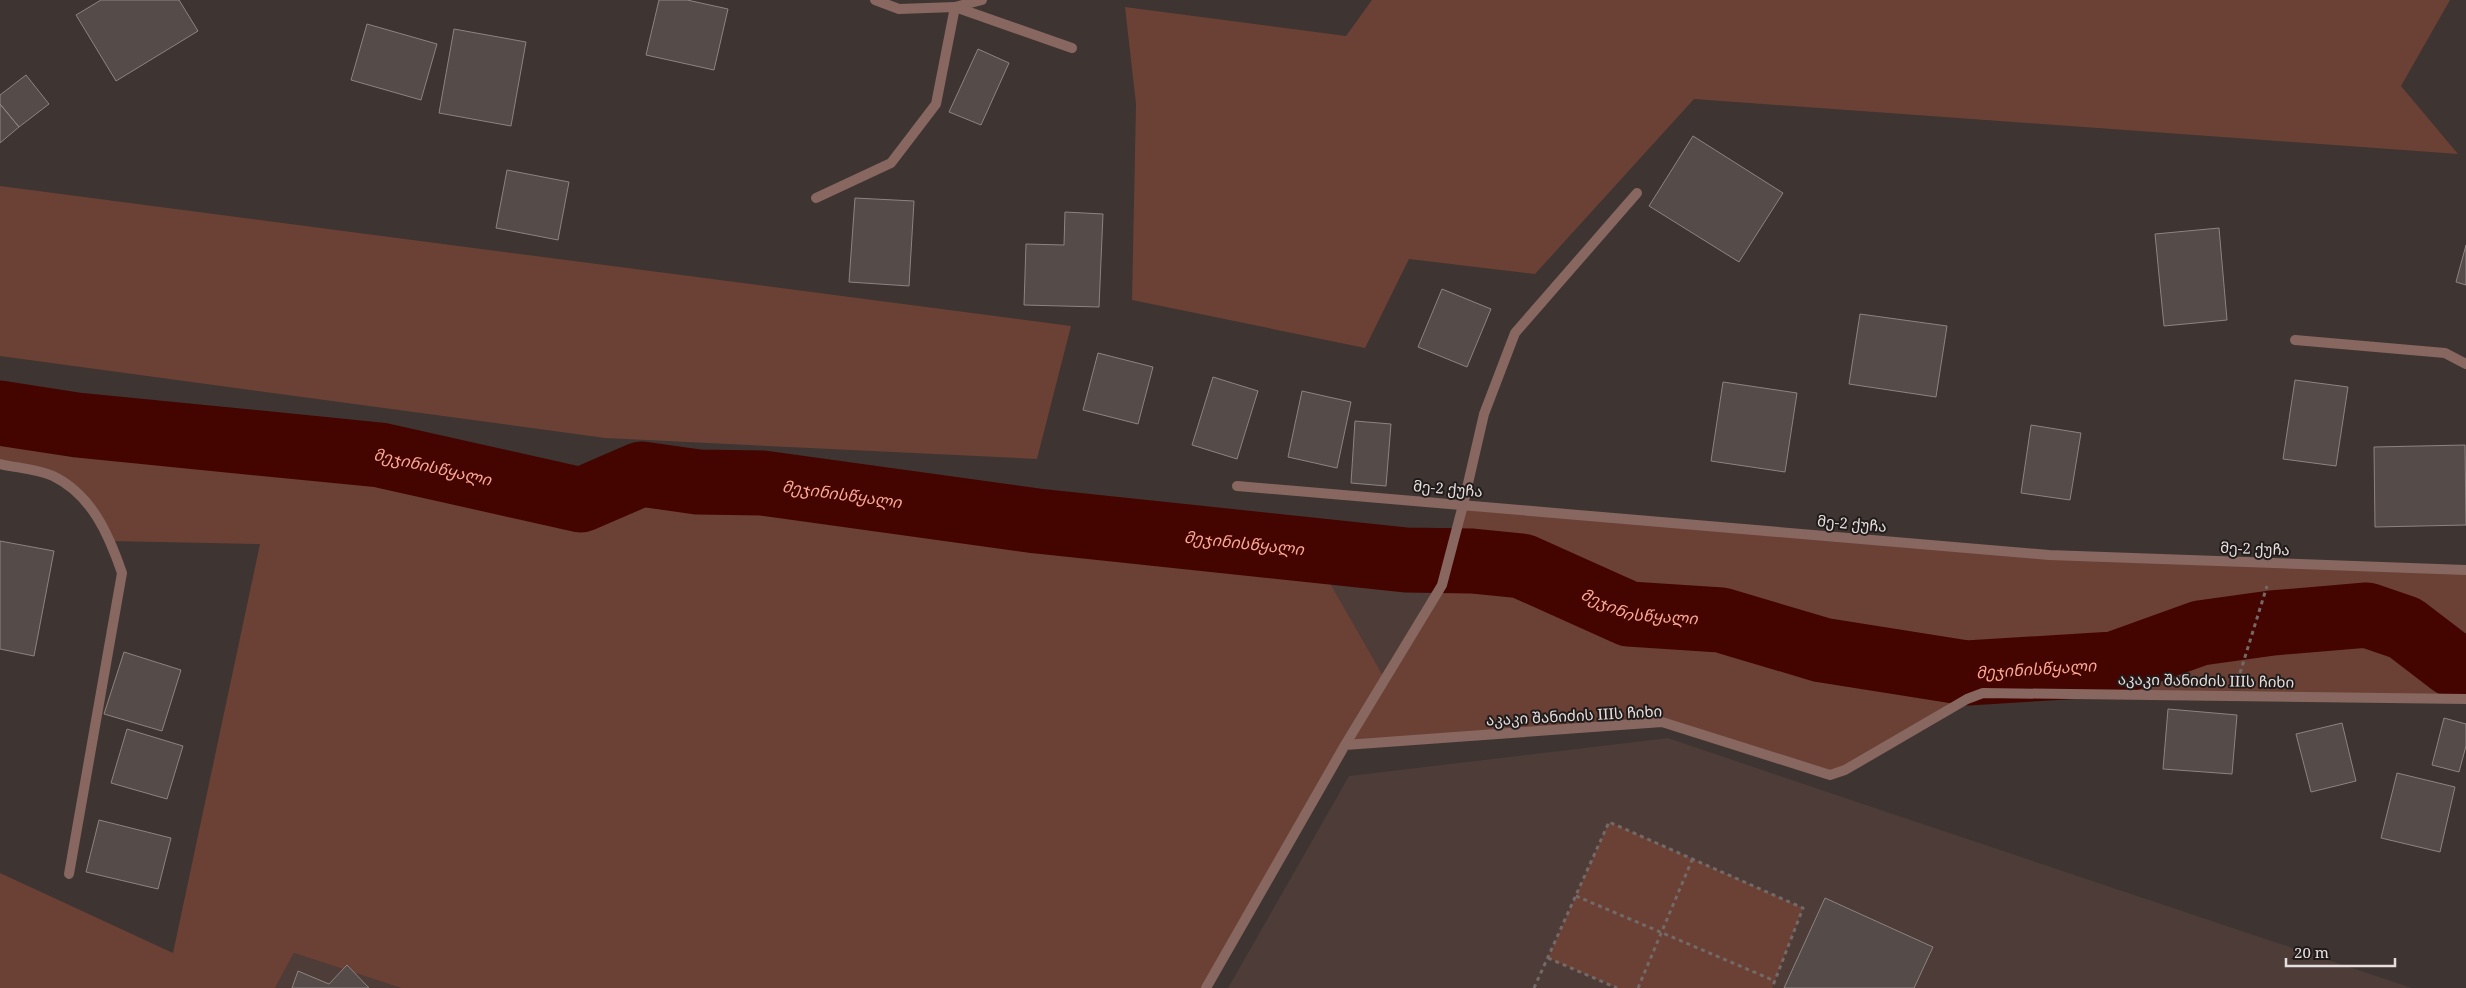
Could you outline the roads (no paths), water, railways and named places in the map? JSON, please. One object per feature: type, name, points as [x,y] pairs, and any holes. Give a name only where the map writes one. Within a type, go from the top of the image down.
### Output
[{"type":"street","points":[[875,0],[899,9],[955,6],[982,0]]},
{"type":"street","points":[[955,6],[1072,48]]},
{"type":"street","points":[[816,198],[891,163],[936,104],[955,6]]},
{"type":"street","points":[[1206,988],[1345,745],[1442,585],[1484,414],[1515,333],[1637,193]]},
{"type":"street","points":[[2295,340],[2446,353],[2466,364]]},
{"type":"street","points":[[0,464],[51,475],[67,485],[92,508],[111,541],[122,574],[70,874]]},
{"type":"street","name":"მე-2 ქუჩა","points":[[1236,486],[2049,556],[2466,570]]},
{"type":"street","name":"აკაკი შანიძის IIIს ჩიხი","points":[[1345,745],[1662,722],[1830,775],[1845,770],[1967,698],[1983,692],[2466,699]]},
{"type":"waterway","name":"მეჯინისწყალი","points":[[0,413],[77,425],[380,455],[581,500],[641,474],[698,482],[762,483],[1037,521],[1406,560],[1472,561],[1522,566],[1629,614],[1721,620],[1822,650],[1967,673],[2114,664],[2200,633],[2272,623],[2367,615],[2405,628],[2452,664],[2466,666]]}]
